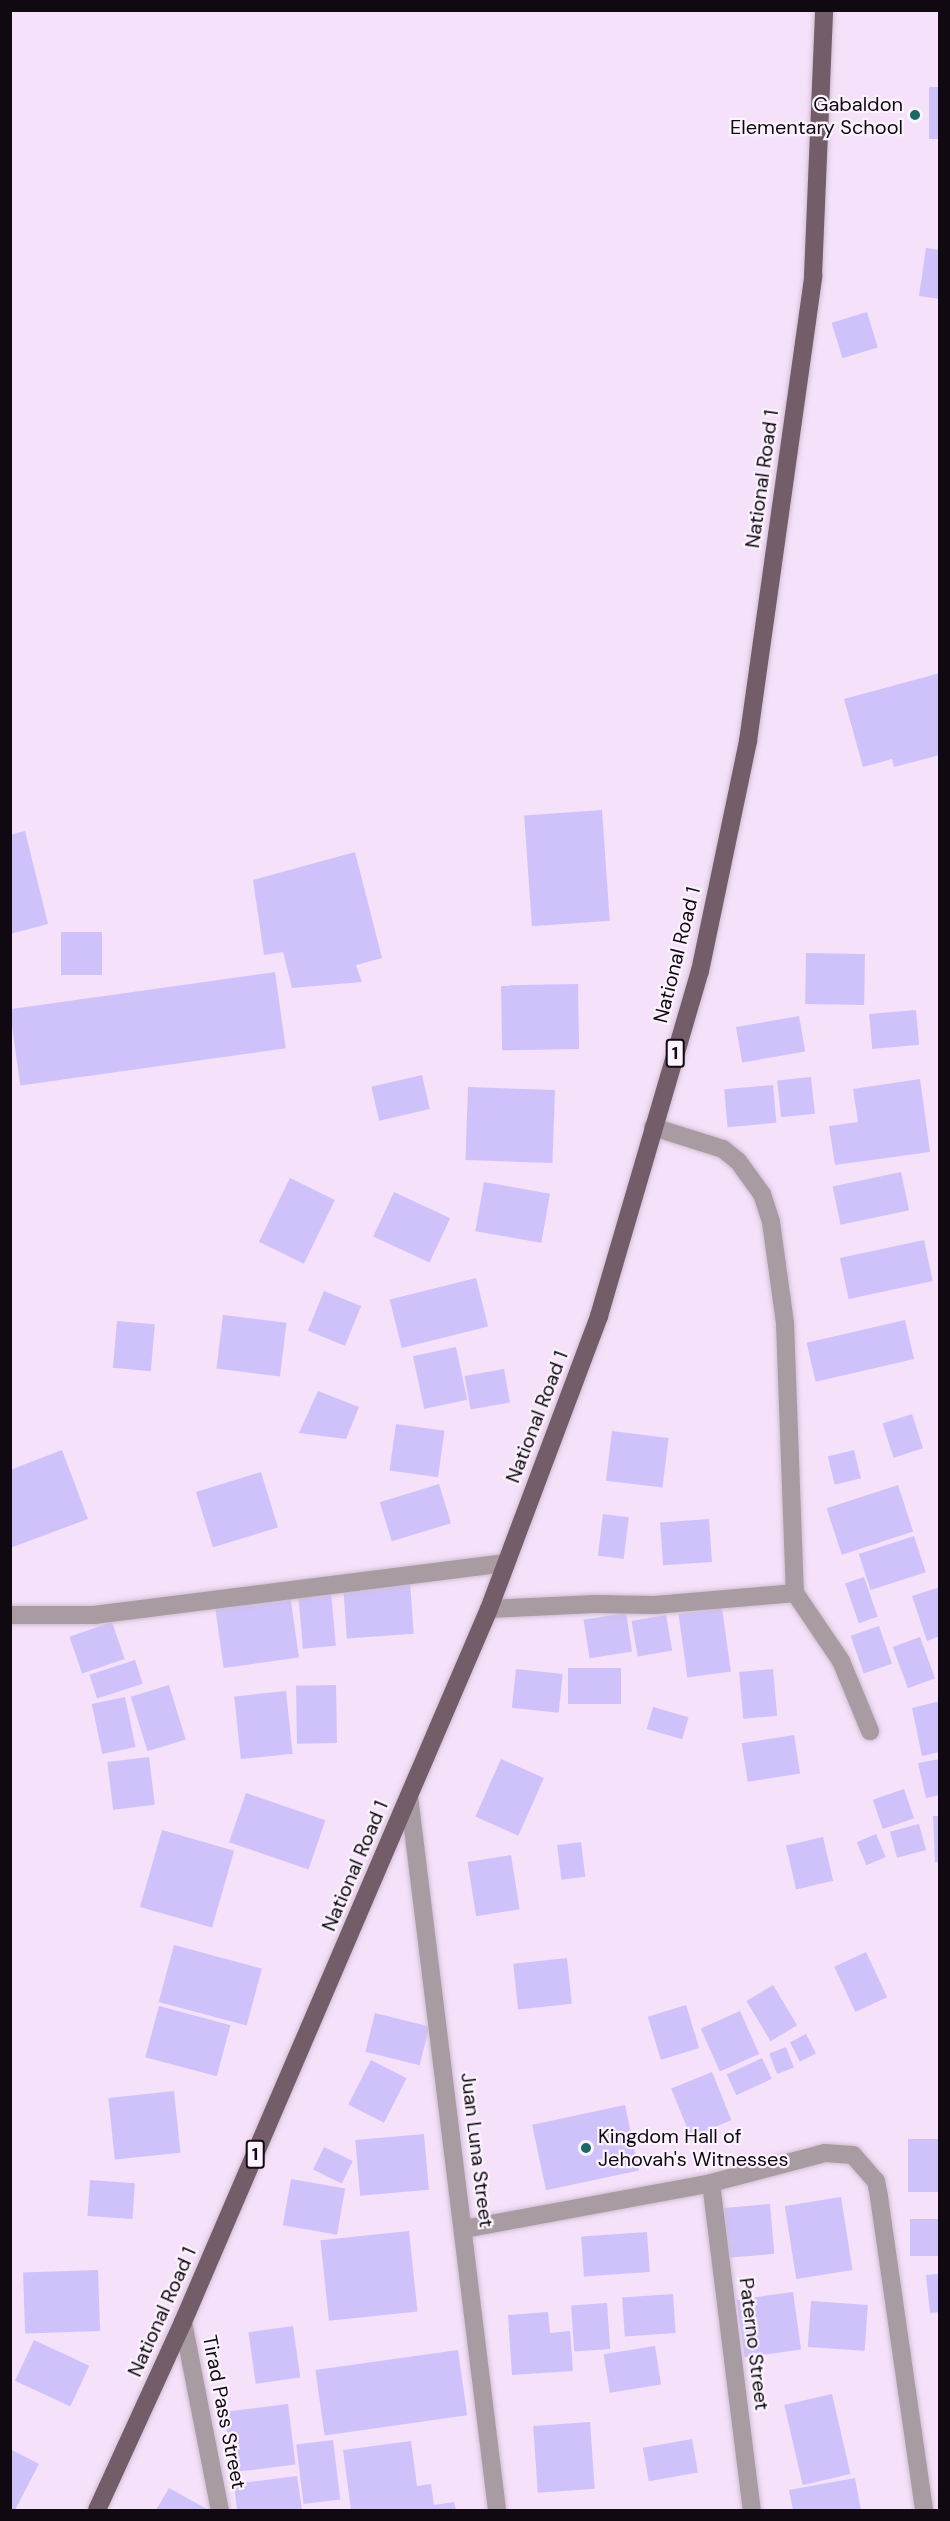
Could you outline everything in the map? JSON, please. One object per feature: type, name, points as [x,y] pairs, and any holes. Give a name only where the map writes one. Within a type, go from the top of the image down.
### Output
[{"type":"main road","name":"National Road 1","points":[[97,2511],[183,2322],[489,1609],[599,1316],[700,971],[748,741],[813,276],[824,10]]},
{"type":"street","points":[[653,1127],[723,1149],[738,1161],[762,1194],[771,1222],[785,1323],[795,1593],[841,1661],[870,1731]]},
{"type":"street","points":[[10,1615],[94,1615],[506,1563]]},
{"type":"street","points":[[489,1609],[595,1604],[655,1605],[795,1593]]},
{"type":"street","name":"Juan Luna Street","points":[[409,1796],[497,2511]]},
{"type":"street","points":[[464,2229],[711,2183],[825,2153],[842,2153],[862,2163],[876,2181],[879,2196],[924,2511]]},
{"type":"street","name":"Paterno Street","points":[[711,2183],[752,2511]]},
{"type":"street","name":"Tirad Pass Street","points":[[183,2322],[220,2511]]},
{"type":"building","points":[[929,87],[940,87],[940,139],[929,139]]},
{"type":"building","points":[[926,248],[940,250],[940,299],[919,296]]},
{"type":"building","points":[[867,312],[878,347],[842,358],[832,323]]},
{"type":"building","points":[[940,673],[940,755],[894,767],[892,759],[863,767],[844,699]]},
{"type":"building","points":[[602,810],[610,921],[532,926],[524,815]]},
{"type":"building","points":[[25,831],[48,924],[10,934],[10,835]]},
{"type":"building","points":[[355,852],[382,958],[356,965],[362,982],[292,988],[283,952],[264,955],[253,880]]},
{"type":"building","points":[[61,932],[102,932],[102,975],[61,975]]},
{"type":"building","points":[[806,953],[865,954],[864,1005],[805,1004]]},
{"type":"building","points":[[275,972],[286,1048],[20,1086],[10,1009]]},
{"type":"building","points":[[578,984],[579,1049],[502,1050],[501,985]]},
{"type":"building","points":[[916,1010],[919,1045],[872,1049],[869,1014]]},
{"type":"building","points":[[799,1016],[805,1051],[742,1063],[736,1027]]},
{"type":"building","points":[[422,1075],[430,1109],[379,1121],[371,1087]]},
{"type":"building","points":[[811,1077],[815,1114],[781,1117],[777,1081]]},
{"type":"building","points":[[920,1079],[930,1152],[835,1165],[829,1126],[858,1122],[853,1089]]},
{"type":"building","points":[[773,1085],[776,1123],[727,1127],[724,1089]]},
{"type":"building","points":[[468,1087],[555,1090],[552,1163],[465,1160]]},
{"type":"building","points":[[901,1172],[909,1210],[841,1225],[833,1187]]},
{"type":"building","points":[[290,1178],[335,1200],[304,1264],[259,1242]]},
{"type":"building","points":[[484,1182],[550,1194],[541,1243],[475,1231]]},
{"type":"building","points":[[394,1192],[450,1218],[429,1263],[373,1236]]},
{"type":"building","points":[[924,1240],[933,1281],[849,1299],[840,1258]]},
{"type":"building","points":[[476,1278],[488,1327],[402,1348],[390,1300]]},
{"type":"building","points":[[324,1291],[361,1306],[345,1346],[308,1331]]},
{"type":"building","points":[[223,1315],[287,1323],[280,1376],[216,1369]]},
{"type":"building","points":[[905,1320],[914,1359],[816,1382],[807,1343]]},
{"type":"building","points":[[117,1321],[155,1324],[151,1371],[113,1368]]},
{"type":"building","points":[[456,1347],[467,1400],[424,1409],[413,1356]]},
{"type":"building","points":[[504,1369],[510,1402],[471,1409],[465,1376]]},
{"type":"building","points":[[318,1391],[359,1407],[346,1439],[299,1433]]},
{"type":"building","points":[[912,1414],[923,1448],[894,1458],[883,1424]]},
{"type":"building","points":[[396,1424],[445,1431],[438,1477],[389,1471]]},
{"type":"building","points":[[612,1431],[669,1438],[662,1488],[606,1481]]},
{"type":"building","points":[[62,1450],[88,1519],[10,1548],[10,1470]]},
{"type":"building","points":[[854,1450],[861,1478],[835,1485],[828,1457]]},
{"type":"building","points":[[261,1472],[278,1527],[213,1547],[196,1492]]},
{"type":"building","points":[[439,1484],[451,1523],[392,1541],[380,1502]]},
{"type":"building","points":[[898,1485],[913,1532],[842,1555],[827,1508]]},
{"type":"building","points":[[603,1514],[629,1517],[624,1559],[598,1556]]},
{"type":"building","points":[[709,1519],[712,1562],[663,1565],[660,1522]]},
{"type":"building","points":[[914,1536],[926,1572],[871,1590],[859,1554]]},
{"type":"building","points":[[864,1577],[878,1617],[859,1623],[845,1584]]},
{"type":"building","points":[[410,1581],[414,1634],[347,1639],[343,1586]]},
{"type":"building","points":[[940,1587],[940,1636],[927,1641],[912,1596]]},
{"type":"building","points":[[331,1591],[336,1646],[303,1649],[298,1594]]},
{"type":"building","points":[[290,1594],[299,1657],[224,1668],[215,1605]]},
{"type":"building","points":[[722,1608],[731,1671],[687,1678],[678,1614]]},
{"type":"building","points":[[626,1613],[632,1652],[590,1658],[584,1620]]},
{"type":"building","points":[[666,1615],[672,1650],[638,1657],[632,1621]]},
{"type":"building","points":[[112,1622],[125,1659],[82,1674],[69,1637]]},
{"type":"building","points":[[879,1626],[892,1664],[864,1674],[851,1636]]},
{"type":"building","points":[[920,1637],[935,1678],[908,1688],[893,1647]]},
{"type":"building","points":[[135,1660],[143,1684],[97,1699],[89,1675]]},
{"type":"building","points":[[568,1668],[621,1668],[621,1704],[568,1704]]},
{"type":"building","points":[[516,1669],[563,1674],[559,1713],[512,1708]]},
{"type":"building","points":[[773,1669],[777,1716],[743,1719],[739,1672]]},
{"type":"building","points":[[169,1685],[186,1740],[147,1751],[131,1697]]},
{"type":"building","points":[[336,1685],[337,1743],[297,1744],[296,1686]]},
{"type":"building","points":[[286,1691],[293,1754],[241,1759],[234,1696]]},
{"type":"building","points":[[125,1697],[136,1747],[102,1754],[92,1704]]},
{"type":"building","points":[[940,1701],[940,1752],[922,1756],[912,1708]]},
{"type":"building","points":[[653,1707],[689,1717],[682,1739],[647,1729]]},
{"type":"building","points":[[794,1735],[800,1774],[748,1782],[742,1743]]},
{"type":"building","points":[[149,1757],[155,1805],[113,1810],[107,1762]]},
{"type":"building","points":[[501,1759],[544,1778],[518,1836],[475,1817]]},
{"type":"building","points":[[940,1759],[940,1795],[926,1798],[918,1763]]},
{"type":"building","points":[[904,1789],[914,1818],[883,1829],[873,1800]]},
{"type":"building","points":[[246,1793],[325,1820],[308,1870],[229,1842]]},
{"type":"building","points":[[933,1816],[940,1816],[940,1862],[935,1862]]},
{"type":"building","points":[[919,1824],[926,1850],[897,1858],[890,1832]]},
{"type":"building","points":[[162,1830],[234,1851],[212,1928],[140,1907]]},
{"type":"building","points":[[876,1834],[886,1857],[866,1865],[857,1842]]},
{"type":"building","points":[[823,1837],[833,1881],[796,1889],[786,1846]]},
{"type":"building","points":[[581,1842],[585,1877],[561,1880],[557,1845]]},
{"type":"building","points":[[511,1855],[520,1909],[476,1916],[468,1862]]},
{"type":"building","points":[[174,1945],[262,1969],[247,2026],[159,2002]]},
{"type":"building","points":[[866,1952],[887,1997],[855,2012],[834,1967]]},
{"type":"building","points":[[567,1958],[572,2004],[518,2009],[513,1964]]},
{"type":"building","points":[[773,1985],[797,2025],[771,2041],[746,2001]]},
{"type":"building","points":[[686,2005],[699,2048],[661,2060],[648,2017]]},
{"type":"building","points":[[159,2006],[230,2025],[217,2076],[145,2057]]},
{"type":"building","points":[[740,2011],[759,2054],[720,2071],[701,2028]]},
{"type":"building","points":[[375,2013],[429,2027],[420,2065],[365,2052]]},
{"type":"building","points":[[806,2034],[816,2054],[800,2062],[790,2042]]},
{"type":"building","points":[[786,2047],[794,2068],[777,2074],[769,2053]]},
{"type":"building","points":[[762,2058],[772,2079],[736,2095],[727,2074]]},
{"type":"building","points":[[371,2060],[407,2078],[384,2123],[348,2105]]},
{"type":"building","points":[[712,2072],[731,2120],[691,2137],[671,2088]]},
{"type":"building","points":[[174,2091],[180,2153],[115,2160],[108,2098]]},
{"type":"building","name":"Kingdom Hall of Jehovah's Witnesses","points":[[625,2105],[639,2171],[546,2190],[532,2125]]},
{"type":"building","points":[[424,2134],[429,2190],[360,2196],[355,2140]]},
{"type":"building","points":[[908,2139],[940,2139],[940,2192],[908,2192]]},
{"type":"building","points":[[324,2147],[353,2161],[342,2183],[313,2169]]},
{"type":"building","points":[[291,2179],[345,2189],[337,2235],[283,2225]]},
{"type":"building","points":[[90,2180],[135,2183],[132,2219],[87,2216]]},
{"type":"building","points":[[841,2197],[853,2270],[796,2279],[785,2206]]},
{"type":"building","points":[[770,2204],[774,2254],[729,2258],[724,2208]]},
{"type":"building","points":[[910,2219],[940,2219],[940,2256],[910,2256]]},
{"type":"building","points":[[409,2231],[417,2312],[329,2321],[320,2240]]},
{"type":"building","points":[[647,2232],[650,2272],[584,2277],[581,2237]]},
{"type":"building","points":[[98,2270],[100,2331],[25,2334],[23,2273]]},
{"type":"building","points":[[940,2274],[940,2312],[930,2313],[926,2275]]},
{"type":"building","points":[[793,2292],[801,2349],[745,2357],[737,2300]]},
{"type":"building","points":[[673,2294],[676,2333],[625,2336],[622,2298]]},
{"type":"building","points":[[811,2301],[868,2305],[865,2351],[808,2347]]},
{"type":"building","points":[[607,2303],[610,2349],[574,2351],[571,2306]]},
{"type":"building","points":[[548,2312],[550,2333],[570,2331],[573,2371],[512,2375],[508,2315]]},
{"type":"building","points":[[293,2326],[300,2377],[256,2384],[248,2332]]},
{"type":"building","points":[[34,2340],[89,2366],[70,2407],[15,2381]]},
{"type":"building","points":[[655,2346],[661,2385],[610,2393],[604,2354]]},
{"type":"building","points":[[458,2350],[467,2415],[325,2435],[315,2370]]},
{"type":"building","points":[[832,2394],[850,2474],[803,2485],[784,2405]]},
{"type":"building","points":[[288,2404],[295,2465],[232,2472],[224,2412]]},
{"type":"building","points":[[590,2422],[595,2489],[538,2493],[533,2426]]},
{"type":"building","points":[[692,2439],[698,2472],[649,2481],[643,2448]]},
{"type":"building","points":[[333,2440],[340,2500],[304,2504],[296,2445]]},
{"type":"building","points":[[411,2441],[417,2486],[431,2484],[434,2505],[454,2502],[456,2510],[351,2510],[343,2450]]},
{"type":"building","points":[[10,2449],[39,2464],[15,2510],[10,2510]]},
{"type":"building","points":[[297,2476],[302,2510],[237,2510],[234,2484]]},
{"type":"building","points":[[855,2478],[861,2510],[793,2510],[789,2490]]},
{"type":"building","points":[[169,2488],[207,2509],[156,2510]]},
{"type":"place","name":"Gabaldon Elementary School","points":[[915,115]]},
{"type":"place","name":"Kingdom Hall of Jehovah's Witnesses","points":[[586,2148]]}]
